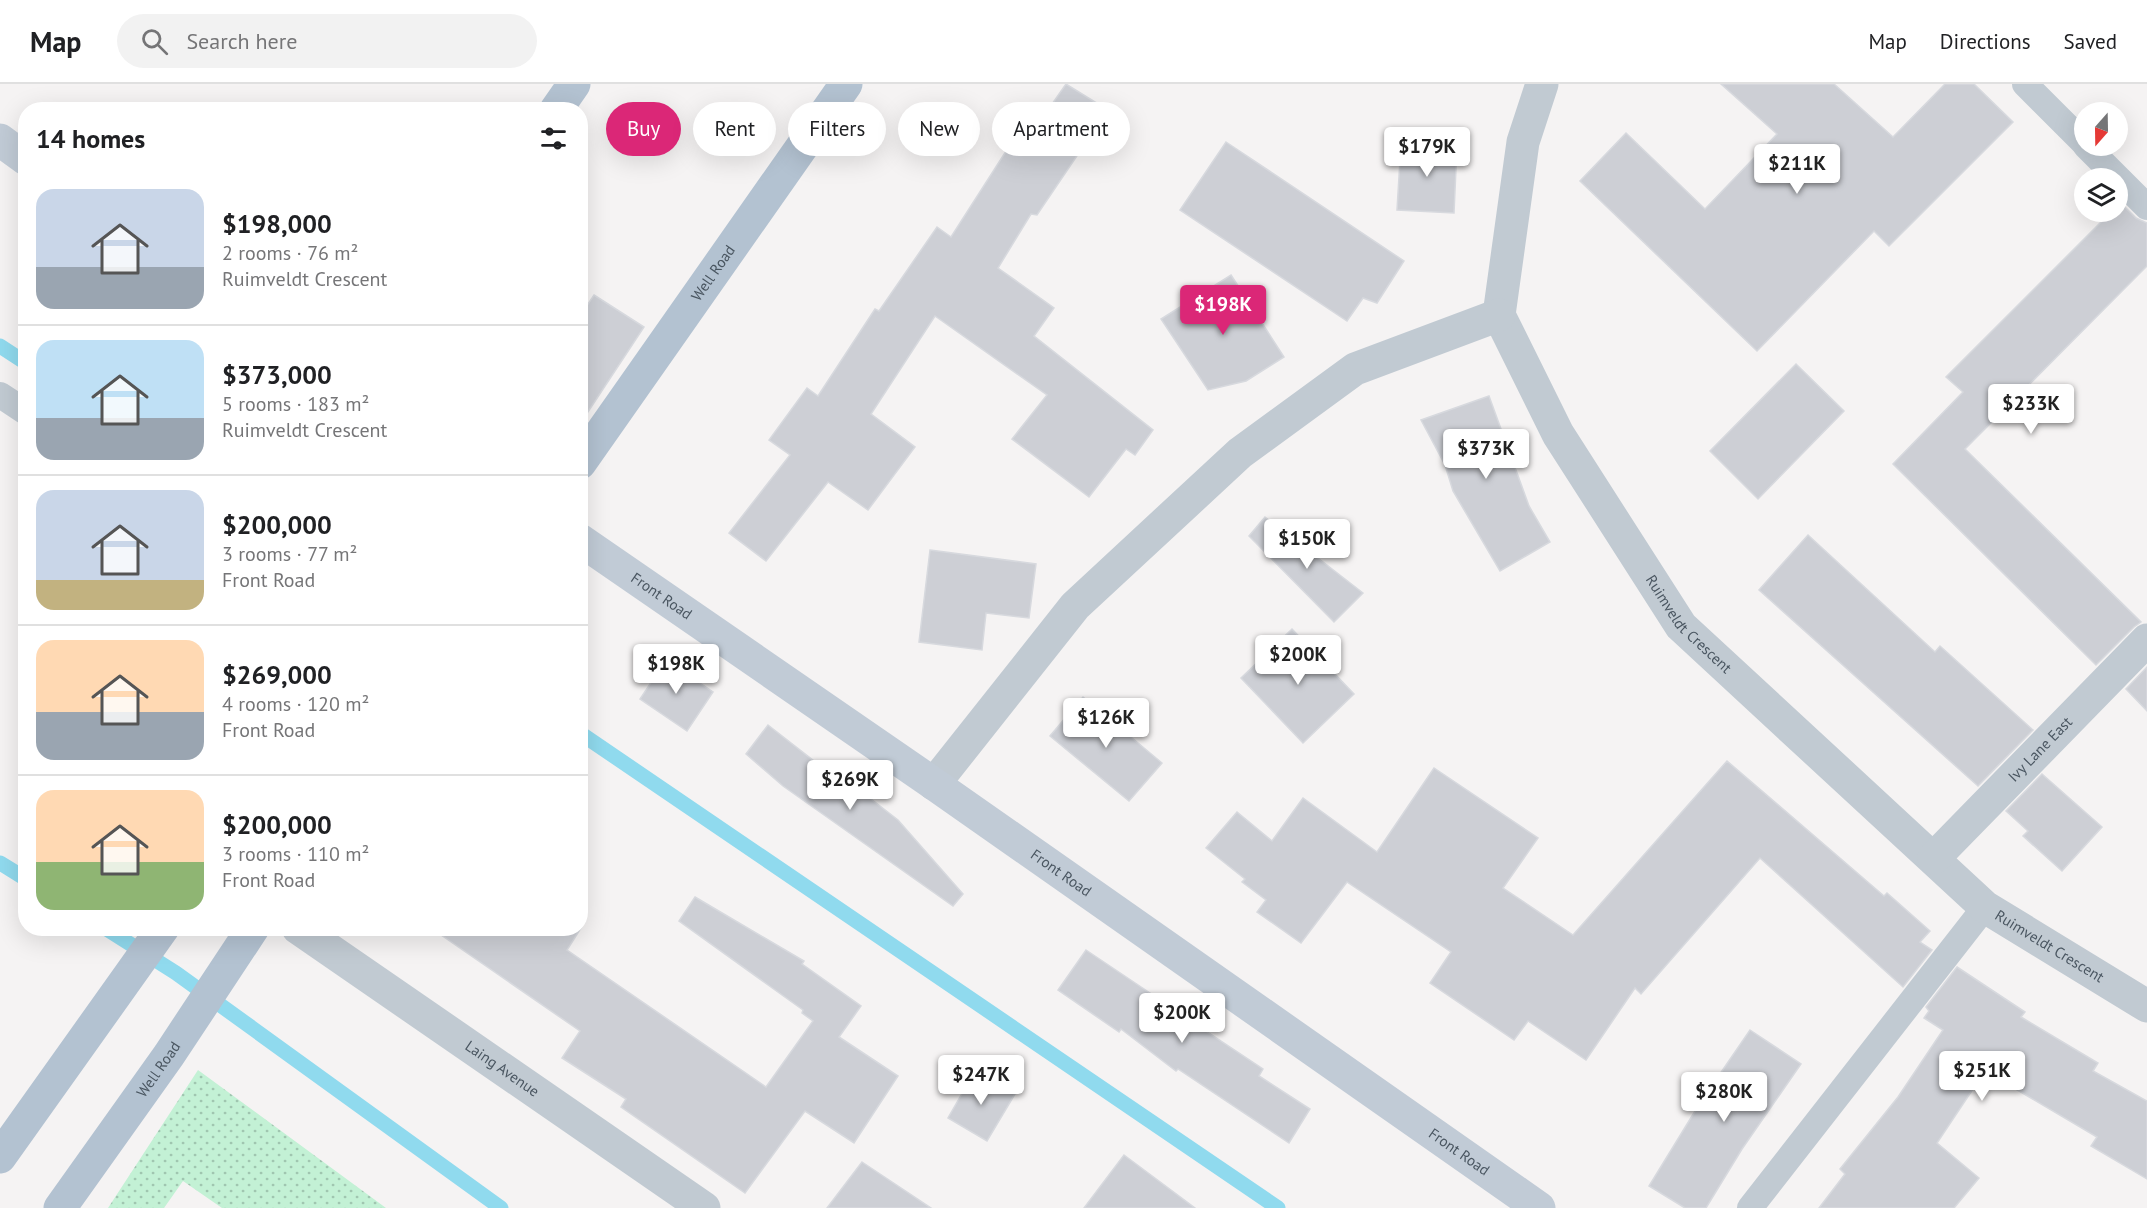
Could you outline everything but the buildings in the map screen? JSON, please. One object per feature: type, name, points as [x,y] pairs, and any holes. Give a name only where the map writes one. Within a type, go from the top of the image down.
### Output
[{"type":"main road","points":[[562,102],[574,84]]},
{"type":"main road","name":"Well Road","points":[[588,452],[846,84]]},
{"type":"main road","points":[[0,1157],[156,936]]},
{"type":"main road","name":"Well Road","points":[[60,1208],[169,1055],[248,936]]},
{"type":"street","points":[[934,784],[1075,606],[1240,453],[1355,369],[1499,315],[1523,142],[1542,84]]},
{"type":"street","points":[[0,140],[18,153]]},
{"type":"street","name":"Ruimveldt Crescent","points":[[1499,315],[1558,434],[1681,626],[1934,858],[1985,908],[2147,1006]]},
{"type":"street","name":"Front Road","points":[[588,546],[934,784],[1539,1208]]},
{"type":"street","name":"Ivy Lane East","points":[[1934,858],[2147,640]]},
{"type":"street","name":"Laing Avenue","points":[[310,936],[704,1208]]},
{"type":"lane","points":[[2025,84],[2074,133]]},
{"type":"lane","points":[[2097,156],[2147,207]]},
{"type":"lane","points":[[0,395],[18,407]]},
{"type":"lane","points":[[1750,1208],[1985,908]]},
{"type":"green space","points":[[198,1070],[386,1208],[222,1208],[183,1181],[164,1208],[108,1208]]},
{"type":"waterway","points":[[0,346],[18,358]]},
{"type":"waterway","points":[[588,738],[1278,1208]]},
{"type":"waterway","points":[[0,863],[18,874]]},
{"type":"waterway","points":[[118,936],[176,973],[501,1208]]}]
